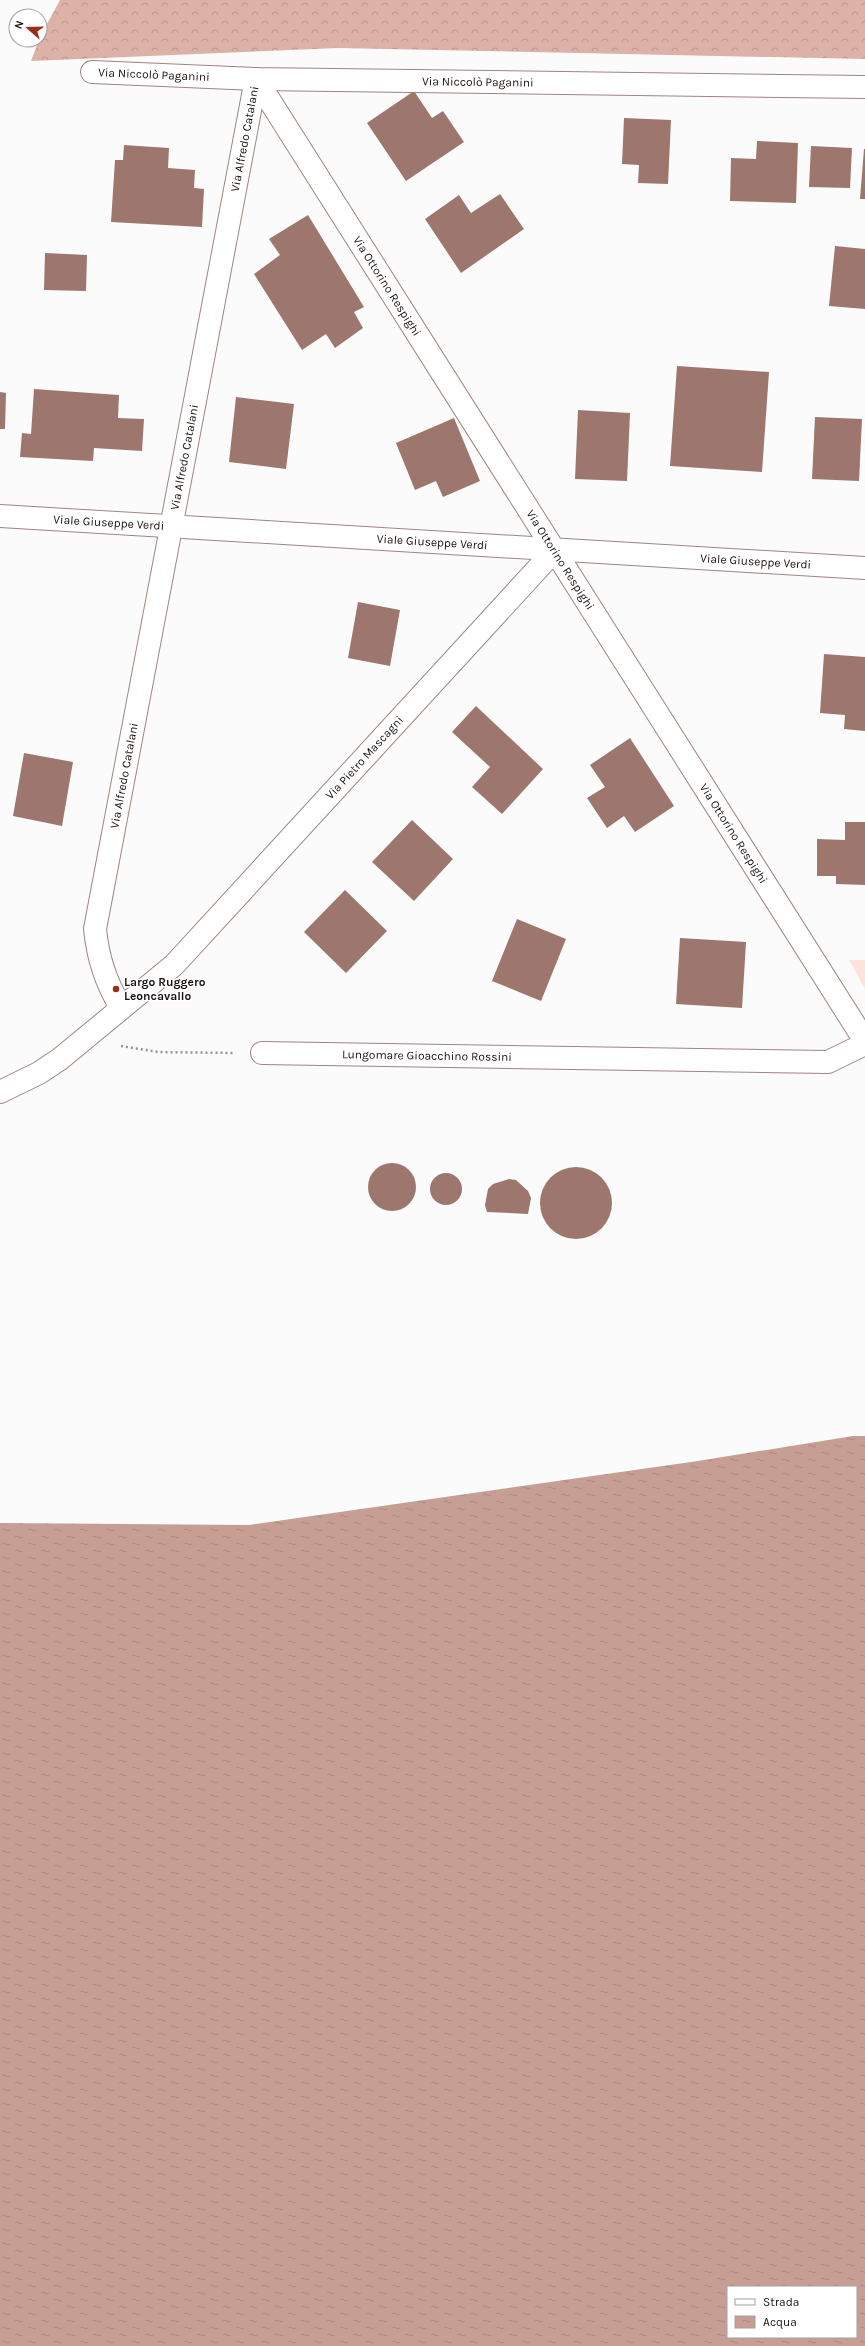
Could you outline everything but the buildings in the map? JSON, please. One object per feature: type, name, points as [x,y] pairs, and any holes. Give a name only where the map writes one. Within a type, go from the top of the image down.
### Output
[{"type":"street","name":"Via Niccolò Paganini","points":[[92,72],[256,79],[865,87]]},
{"type":"street","name":"Via Alfredo Catalani","points":[[121,1008],[102,972],[97,951],[95,929],[256,79]]},
{"type":"street","name":"Via Ottorino Respighi","points":[[256,79],[865,1041]]},
{"type":"street","name":"Viale Giuseppe Verdi","points":[[0,516],[554,551],[865,568]]},
{"type":"street","name":"Via Pietro Mascagni","points":[[121,1008],[174,965],[554,551]]},
{"type":"street","points":[[0,1092],[39,1073],[83,1041],[121,1008]]},
{"type":"street","name":"Lungomare Gioacchino Rossini","points":[[262,1053],[828,1062],[865,1044]]},
{"type":"path","points":[[83,1041],[158,1052],[262,1053]]},
{"type":"shaded area","points":[[849,960],[865,960],[865,989]]},
{"type":"green space","points":[[60,0],[865,0],[865,59],[338,48],[31,61],[36,48],[48,48],[48,22]]},
{"type":"water","points":[[853,1436],[865,1436],[865,2346],[0,2346],[0,1523],[249,1525],[698,1461]]},
{"type":"place","name":"Largo Ruggero Leoncavallo","points":[[116,989]]}]
